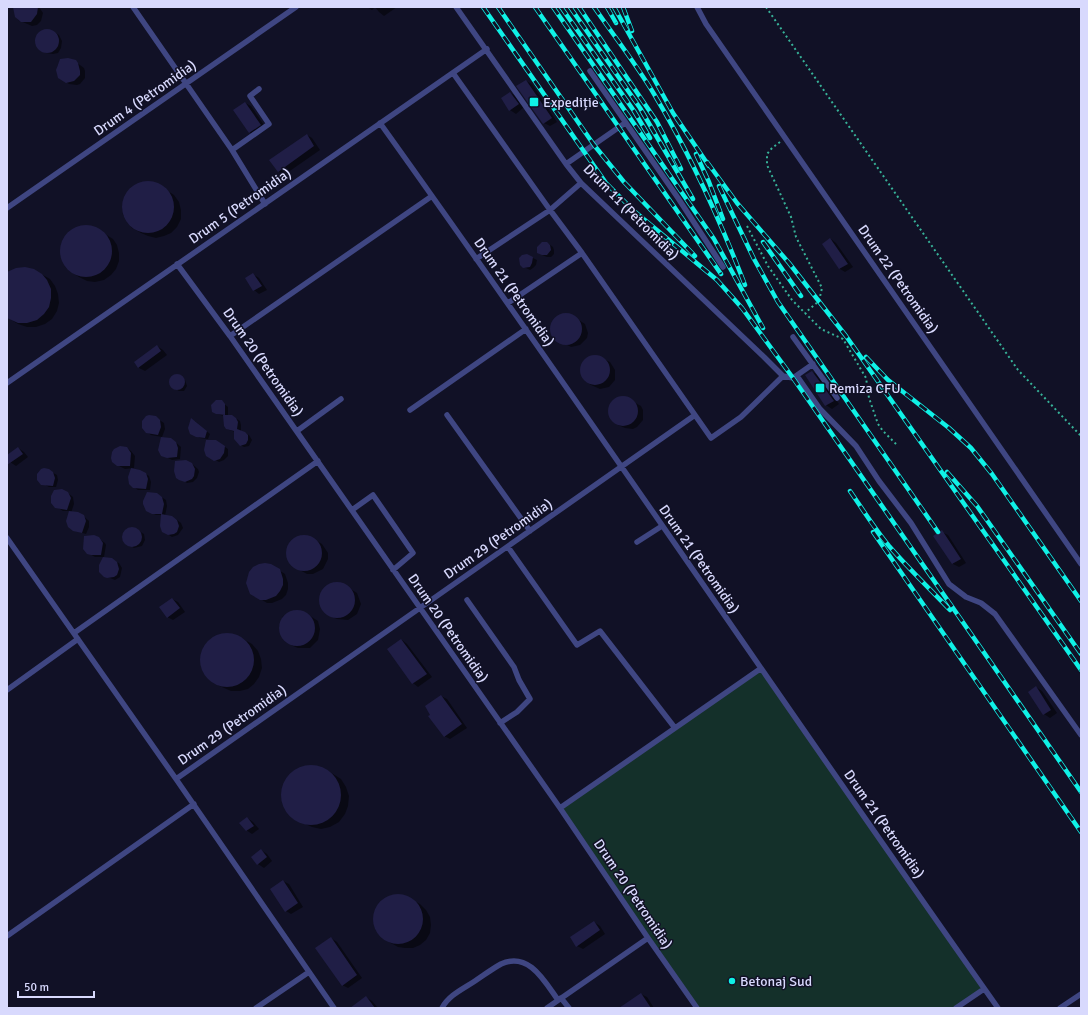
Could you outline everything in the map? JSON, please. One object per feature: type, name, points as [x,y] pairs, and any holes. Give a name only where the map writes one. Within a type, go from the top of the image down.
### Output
[{"type":"lane","points":[[132,7],[232,150],[265,204]]},
{"type":"lane","name":"Drum 4 (Petromidia)","points":[[7,208],[296,7]]},
{"type":"lane","name":"Drum 11 (Petromidia)","points":[[456,7],[566,164],[581,183],[764,357],[782,376]]},
{"type":"lane","name":"Drum 22 (Petromidia)","points":[[697,7],[706,24],[785,139],[1081,564]]},
{"type":"lane","name":"Drum 5 (Petromidia)","points":[[7,382],[487,50]]},
{"type":"lane","points":[[590,71],[678,198],[723,267]]},
{"type":"lane","points":[[453,73],[582,253],[711,438],[741,417],[782,376],[793,378],[813,364]]},
{"type":"lane","points":[[232,150],[269,124],[250,96],[259,89]]},
{"type":"lane","name":"Drum 21 (Petromidia)","points":[[380,123],[508,303],[760,669],[998,1008]]},
{"type":"lane","points":[[566,164],[625,123]]},
{"type":"lane","points":[[476,259],[550,210],[581,183]]},
{"type":"lane","points":[[230,336],[432,196]]},
{"type":"lane","points":[[508,303],[582,253]]},
{"type":"lane","name":"Drum 20 (Petromidia)","points":[[177,264],[318,461],[560,808],[697,1008]]},
{"type":"lane","points":[[410,410],[526,329]]},
{"type":"lane","points":[[793,336],[838,398]]},
{"type":"lane","points":[[797,376],[820,409],[856,446],[879,481],[911,523],[949,584],[966,597],[981,603],[995,614],[1081,735]]},
{"type":"lane","points":[[297,431],[341,399]]},
{"type":"lane","points":[[447,415],[530,531]]},
{"type":"lane","name":"Drum 29 (Petromidia)","points":[[176,779],[695,415]]},
{"type":"lane","points":[[74,633],[318,461]]},
{"type":"lane","points":[[352,510],[373,495],[413,553],[393,570]]},
{"type":"lane","points":[[637,542],[662,526]]},
{"type":"lane","points":[[7,538],[194,804],[334,1008]]},
{"type":"lane","points":[[508,547],[577,645],[600,631],[675,728]]},
{"type":"lane","points":[[467,600],[514,667],[519,680],[530,699],[517,712],[500,723]]},
{"type":"lane","points":[[7,690],[78,639]]},
{"type":"lane","points":[[560,808],[760,669]]},
{"type":"lane","points":[[7,936],[194,804]]},
{"type":"lane","points":[[547,1008],[648,938]]},
{"type":"lane","points":[[442,1008],[454,994],[500,965],[513,961],[524,962],[535,969],[569,1008]]},
{"type":"lane","points":[[256,1008],[309,972]]},
{"type":"lane","points":[[956,1008],[984,989]]},
{"type":"lane","points":[[1060,1008],[1081,994]]},
{"type":"path","points":[[766,7],[1018,370],[1081,436]]},
{"type":"path","points":[[785,139],[772,148],[767,154],[766,159],[767,165],[791,216],[796,238],[822,288],[819,301],[806,313]]},
{"type":"path","points":[[747,226],[768,266],[792,300],[821,330],[843,339],[866,378],[869,398],[878,424],[898,446]]},
{"type":"green space","points":[[760,669],[984,989],[956,1008],[699,1008],[560,808]]},
{"type":"building","points":[[13,7],[38,7],[37,14],[31,22],[21,22],[15,17]]},
{"type":"building","points":[[47,29],[52,30],[58,36],[58,46],[52,52],[47,53],[42,52],[36,46],[35,41],[36,36],[42,30]]},
{"type":"building","points":[[68,58],[76,60],[80,75],[74,81],[66,83],[58,78],[56,70],[60,59]]},
{"type":"building","name":"Expediție","points":[[526,80],[552,118],[543,124],[516,86]]},
{"type":"building","points":[[510,92],[519,104],[509,111],[501,98]]},
{"type":"building","points":[[245,102],[261,125],[249,133],[233,110]]},
{"type":"building","points":[[307,134],[314,146],[278,172],[269,160]]},
{"type":"building","points":[[143,181],[153,181],[162,185],[170,193],[174,202],[174,212],[170,221],[162,229],[153,233],[143,233],[134,229],[126,221],[122,212],[122,202],[126,193],[134,185]]},
{"type":"building","points":[[81,225],[91,225],[100,229],[108,237],[112,246],[112,256],[108,265],[100,273],[91,277],[81,277],[72,273],[64,265],[60,256],[60,246],[64,237],[72,229]]},
{"type":"building","points":[[830,238],[848,264],[839,269],[822,244]]},
{"type":"building","points":[[542,242],[547,242],[550,245],[551,250],[547,255],[537,253],[537,247]]},
{"type":"building","points":[[527,254],[533,257],[532,263],[530,267],[523,268],[520,265],[519,258],[522,255]]},
{"type":"building","points":[[25,267],[34,269],[42,274],[47,280],[51,289],[51,298],[49,307],[37,320],[27,323],[18,323],[7,318],[7,272],[16,268]]},
{"type":"building","points":[[253,273],[262,286],[253,291],[245,278]]},
{"type":"building","points":[[566,313],[577,318],[582,329],[577,340],[566,345],[555,340],[550,329],[555,318]]},
{"type":"building","points":[[157,345],[161,351],[138,368],[134,362]]},
{"type":"building","points":[[595,355],[606,359],[610,370],[606,381],[595,385],[584,381],[580,370],[584,359]]},
{"type":"building","name":"Remiza CFU","points":[[812,371],[834,401],[825,406],[805,375]]},
{"type":"building","points":[[177,374],[184,379],[185,382],[180,389],[177,390],[170,385],[169,382],[174,375]]},
{"type":"building","points":[[623,396],[634,400],[638,411],[634,422],[623,426],[612,422],[608,411],[612,400]]},
{"type":"building","points":[[216,400],[222,400],[225,404],[225,415],[212,412],[211,405]]},
{"type":"building","points":[[149,415],[156,416],[160,420],[161,427],[158,435],[146,433],[142,428],[142,421]]},
{"type":"building","points":[[223,415],[232,415],[236,418],[238,422],[237,429],[248,435],[246,444],[240,446],[234,439],[234,431],[226,429],[224,426]]},
{"type":"building","points":[[191,418],[207,431],[205,438],[196,437],[190,434],[188,428]]},
{"type":"building","points":[[161,437],[171,438],[176,442],[178,448],[177,457],[167,458],[161,456],[158,450]]},
{"type":"building","points":[[206,440],[216,440],[225,446],[224,453],[220,459],[214,461],[206,456],[204,450]]},
{"type":"building","points":[[120,446],[127,447],[131,453],[130,466],[117,466],[112,462],[112,452]]},
{"type":"building","points":[[18,447],[23,454],[7,465],[7,455]]},
{"type":"building","points":[[186,460],[192,463],[195,469],[192,479],[185,482],[176,478],[174,471],[175,461]]},
{"type":"building","points":[[44,468],[53,472],[55,478],[53,486],[41,485],[37,480],[37,474]]},
{"type":"building","points":[[131,468],[146,473],[148,479],[146,489],[133,488],[129,484],[128,477]]},
{"type":"building","points":[[62,489],[68,492],[71,498],[67,510],[55,508],[51,503],[51,496],[54,490]]},
{"type":"building","points":[[147,492],[157,493],[162,497],[164,504],[162,514],[152,514],[146,511],[143,501]]},
{"type":"building","points":[[69,511],[78,512],[84,515],[86,521],[82,533],[73,531],[68,527],[66,521]]},
{"type":"building","points":[[161,514],[172,516],[177,520],[179,526],[177,532],[168,535],[162,532],[160,526]]},
{"type":"building","points":[[132,527],[139,530],[142,537],[139,544],[132,547],[125,544],[122,537],[125,530]]},
{"type":"building","points":[[942,530],[961,559],[952,564],[933,536]]},
{"type":"building","points":[[94,535],[99,537],[103,543],[101,555],[87,554],[83,549],[84,536]]},
{"type":"building","points":[[308,535],[317,540],[321,546],[321,560],[317,566],[308,571],[300,571],[291,566],[287,560],[286,549],[291,540],[297,536]]},
{"type":"building","points":[[103,557],[112,558],[117,562],[119,569],[117,575],[114,577],[104,577],[99,572],[99,565]]},
{"type":"building","points":[[265,563],[271,564],[280,569],[283,585],[276,596],[266,600],[260,600],[250,594],[246,583],[249,572],[253,567]]},
{"type":"building","points":[[341,582],[350,587],[354,593],[354,607],[350,613],[341,618],[333,618],[324,613],[320,607],[319,596],[324,587],[330,583]]},
{"type":"building","points":[[172,598],[180,608],[167,618],[159,607]]},
{"type":"building","points":[[301,610],[310,615],[314,621],[314,635],[310,641],[301,646],[293,646],[284,641],[280,635],[279,624],[284,615],[290,611]]},
{"type":"building","points":[[222,633],[232,633],[242,637],[250,645],[254,655],[254,665],[250,675],[242,683],[232,687],[222,687],[212,683],[204,675],[200,665],[200,655],[204,645],[212,637]]},
{"type":"building","points":[[401,639],[427,674],[412,684],[387,649]]},
{"type":"building","points":[[1036,686],[1051,710],[1043,715],[1028,692]]},
{"type":"building","points":[[441,695],[462,724],[444,737],[428,716],[430,715],[425,706]]},
{"type":"building","points":[[311,765],[328,770],[336,778],[341,795],[336,812],[328,820],[311,825],[294,820],[286,812],[281,795],[286,778],[294,770]]},
{"type":"building","points":[[247,817],[254,826],[246,831],[239,823]]},
{"type":"building","points":[[261,849],[267,857],[257,865],[251,857]]},
{"type":"building","points":[[283,880],[298,903],[285,912],[270,889]]},
{"type":"building","points":[[398,894],[408,896],[416,901],[421,909],[423,919],[421,929],[416,937],[408,942],[398,944],[388,942],[380,937],[375,929],[373,919],[375,909],[380,901],[388,896]]},
{"type":"building","points":[[594,921],[600,930],[576,947],[570,937]]},
{"type":"building","points":[[331,937],[357,975],[342,986],[315,948]]},
{"type":"building","points":[[641,993],[651,1008],[619,1008]]},
{"type":"building","points":[[366,996],[375,1008],[350,1008]]},
{"type":"railway","points":[[483,7],[606,183],[634,211],[717,280],[742,308],[793,378],[1081,792]]},
{"type":"railway","points":[[498,7],[594,145],[624,182],[695,256]]},
{"type":"railway","points":[[535,7],[721,274]]},
{"type":"railway","points":[[553,7],[714,239],[763,328]]},
{"type":"railway","points":[[561,7],[634,111],[650,138]]},
{"type":"railway","points":[[570,7],[640,108],[693,199]]},
{"type":"railway","points":[[579,7],[657,122],[681,169]]},
{"type":"railway","points":[[594,7],[647,83],[680,140],[715,212],[745,285]]},
{"type":"railway","points":[[607,7],[616,23]]},
{"type":"railway","points":[[614,7],[673,113],[709,166]]},
{"type":"railway","points":[[623,7],[632,31]]},
{"type":"railway","points":[[696,154],[709,182],[723,219]]},
{"type":"railway","points":[[707,162],[737,203],[789,263],[846,336],[1081,670]]},
{"type":"railway","points":[[719,186],[754,259],[778,302],[938,532]]},
{"type":"railway","points":[[763,242],[801,296]]},
{"type":"railway","points":[[866,357],[888,380],[949,428],[971,448],[992,474],[1081,601]]},
{"type":"railway","points":[[947,472],[977,506],[1081,654]]},
{"type":"railway","points":[[850,491],[889,546],[950,610]]},
{"type":"railway","points":[[873,532],[1081,832]]},
{"type":"place","name":"Expediție","points":[[534,102]]},
{"type":"place","name":"Remiza CFU","points":[[820,388]]},
{"type":"place","name":"Betonaj Sud","points":[[732,981]]}]
